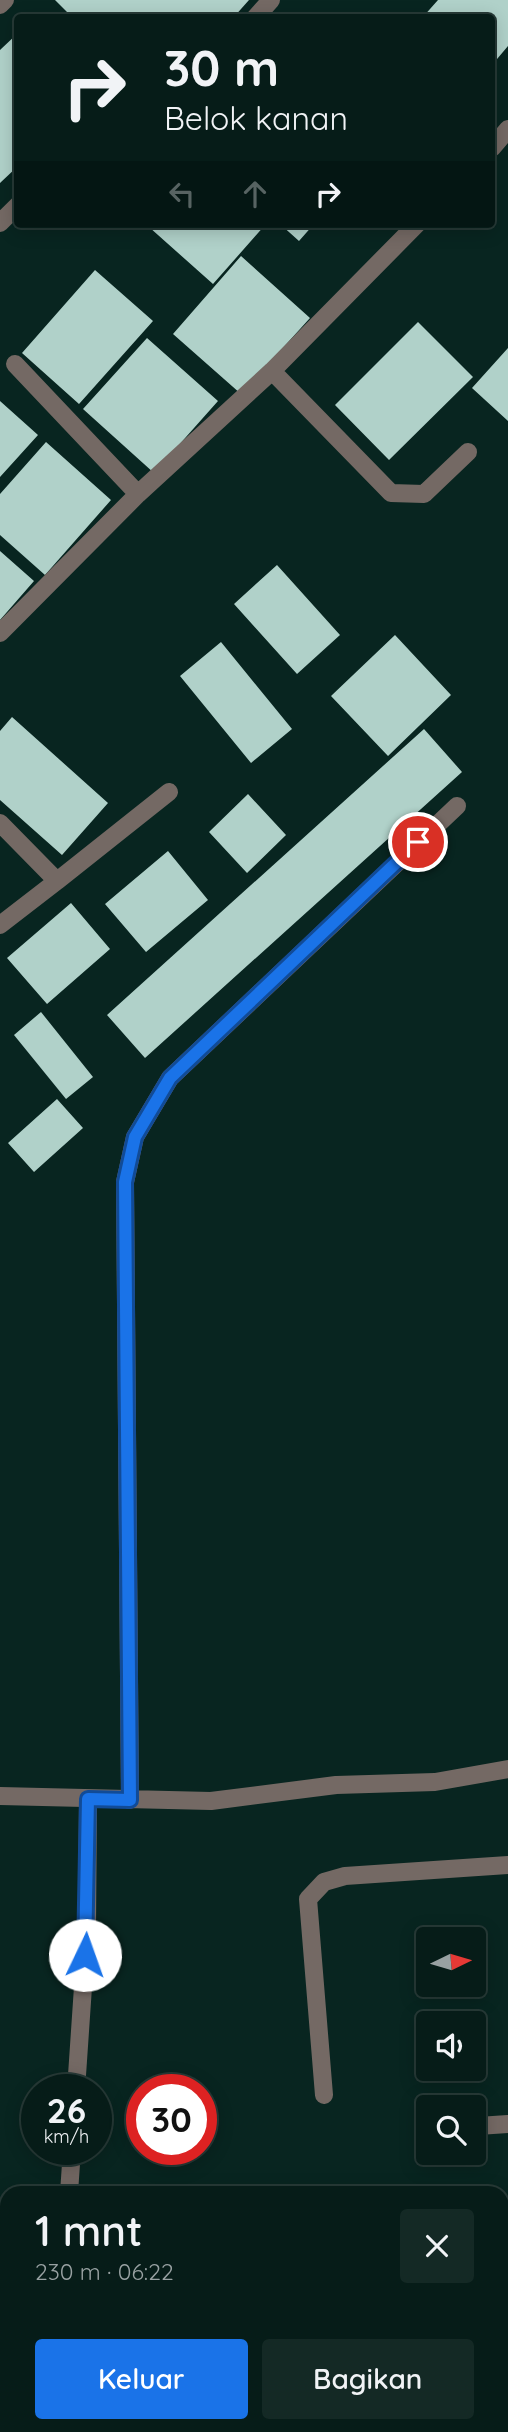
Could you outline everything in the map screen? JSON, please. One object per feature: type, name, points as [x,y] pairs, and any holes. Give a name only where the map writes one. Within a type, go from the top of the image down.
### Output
[{"type":"street","points":[[0,5],[5,0]]},
{"type":"street","points":[[259,14],[271,0]]},
{"type":"street","points":[[495,144],[508,129]]},
{"type":"street","points":[[0,223],[14,209]]},
{"type":"street","points":[[0,633],[138,494],[272,371],[413,228]]},
{"type":"street","points":[[15,364],[138,494]]},
{"type":"street","points":[[272,371],[391,493],[424,494],[468,452]]},
{"type":"street","points":[[0,925],[169,792]]},
{"type":"street","points":[[130,1800],[125,1182],[135,1137],[170,1078],[457,806]]},
{"type":"street","points":[[0,823],[57,881]]},
{"type":"street","points":[[0,1796],[211,1801],[336,1785],[435,1782],[508,1769]]},
{"type":"street","points":[[77,2074],[87,1928],[88,1799]]},
{"type":"street","points":[[324,2095],[309,1899],[324,1882],[345,1876],[508,1865]]},
{"type":"street","points":[[486,2125],[508,2124]]},
{"type":"street","points":[[69,2186],[71,2165]]},
{"type":"building","points":[[55,0],[249,0],[237,14],[69,14]]},
{"type":"building","points":[[438,0],[508,0],[508,46],[495,61],[495,14],[426,14]]},
{"type":"building","points":[[14,37],[14,170],[0,183],[0,50]]},
{"type":"building","points":[[150,228],[262,228],[213,284]]},
{"type":"building","points":[[284,228],[310,228],[299,241]]},
{"type":"building","points":[[241,256],[310,318],[241,394],[173,334]]},
{"type":"building","points":[[95,270],[153,321],[79,404],[22,353]]},
{"type":"building","points":[[418,322],[473,377],[389,460],[335,405]]},
{"type":"building","points":[[147,338],[218,401],[154,473],[83,409]]},
{"type":"building","points":[[508,348],[508,421],[472,388]]},
{"type":"building","points":[[0,401],[38,435],[0,477]]},
{"type":"building","points":[[46,442],[111,500],[45,575],[0,535],[0,494]]},
{"type":"building","points":[[0,551],[34,581],[0,620]]},
{"type":"building","points":[[277,565],[340,635],[297,674],[234,604]]},
{"type":"building","points":[[395,635],[451,695],[388,756],[331,696]]},
{"type":"building","points":[[221,642],[292,729],[251,763],[180,676]]},
{"type":"building","points":[[12,717],[108,803],[62,855],[0,800],[0,731]]},
{"type":"building","points":[[424,729],[462,772],[145,1058],[107,1015]]},
{"type":"building","points":[[248,794],[286,835],[247,873],[209,832]]},
{"type":"building","points":[[168,851],[208,900],[146,952],[105,904]]},
{"type":"building","points":[[71,903],[110,949],[47,1004],[7,958]]},
{"type":"building","points":[[41,1012],[93,1077],[66,1099],[14,1035]]},
{"type":"building","points":[[57,1099],[83,1128],[34,1172],[8,1143]]},
{"type":"route","points":[[85,1955],[88,1799],[130,1800],[125,1182],[135,1137],[150,1107],[170,1078],[418,842]]}]
